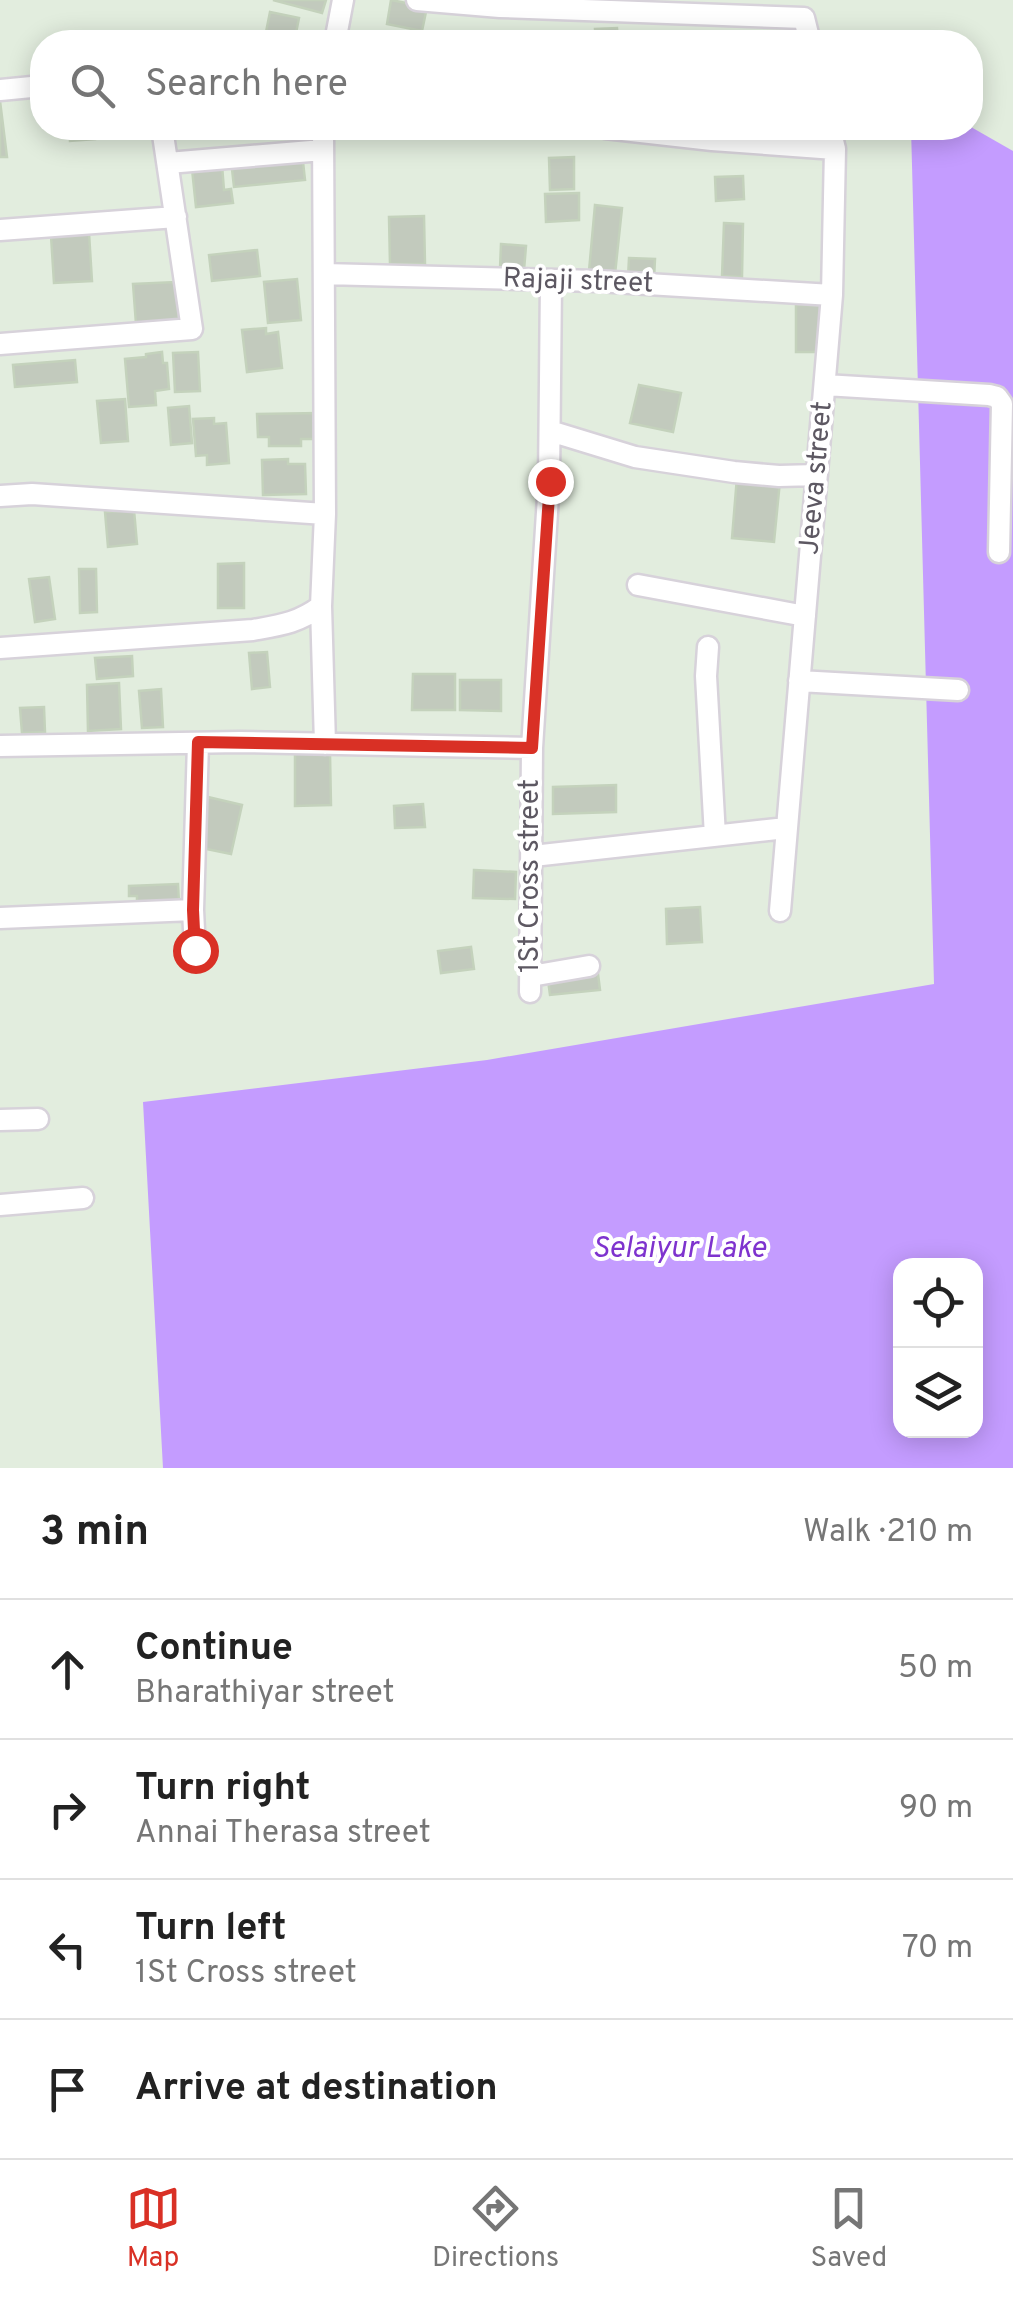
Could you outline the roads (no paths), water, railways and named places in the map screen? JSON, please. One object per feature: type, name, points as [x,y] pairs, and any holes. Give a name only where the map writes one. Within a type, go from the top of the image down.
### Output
[{"type":"street","points":[[337,30],[343,0]]},
{"type":"street","points":[[417,0],[500,7],[558,4],[804,18],[807,30]]},
{"type":"street","points":[[0,90],[30,87]]},
{"type":"street","points":[[0,344],[192,329],[164,140]]},
{"type":"street","points":[[323,140],[325,744]]},
{"type":"street","points":[[712,140],[835,149]]},
{"type":"street","name":"Jeeva street","points":[[780,911],[832,295],[833,140]]},
{"type":"street","points":[[168,164],[323,150]]},
{"type":"street","points":[[0,230],[176,217]]},
{"type":"street","name":"Rajaji street","points":[[324,274],[550,280],[832,295]]},
{"type":"street","name":"1St Cross street","points":[[550,280],[550,481],[532,748],[530,984],[589,966]]},
{"type":"street","points":[[825,386],[997,397],[1002,404],[999,552]]},
{"type":"street","points":[[550,432],[635,456],[734,472],[817,475]]},
{"type":"street","points":[[0,496],[32,494],[325,514]]},
{"type":"street","points":[[638,585],[805,616]]},
{"type":"street","points":[[0,648],[253,630],[303,619],[322,606]]},
{"type":"street","points":[[708,648],[706,676],[715,836]]},
{"type":"street","points":[[799,681],[958,690]]},
{"type":"street","points":[[0,746],[198,742],[532,748]]},
{"type":"street","points":[[195,950],[198,742]]},
{"type":"street","points":[[533,856],[786,828]]},
{"type":"street","points":[[0,918],[193,910]]},
{"type":"street","points":[[0,1120],[38,1119]]},
{"type":"street","points":[[0,1205],[83,1198]]},
{"type":"water","name":"Selaiyur Lake","points":[[983,134],[1013,151],[1013,1468],[163,1468],[143,1102],[487,1060],[934,984],[911,140],[983,140]]}]
